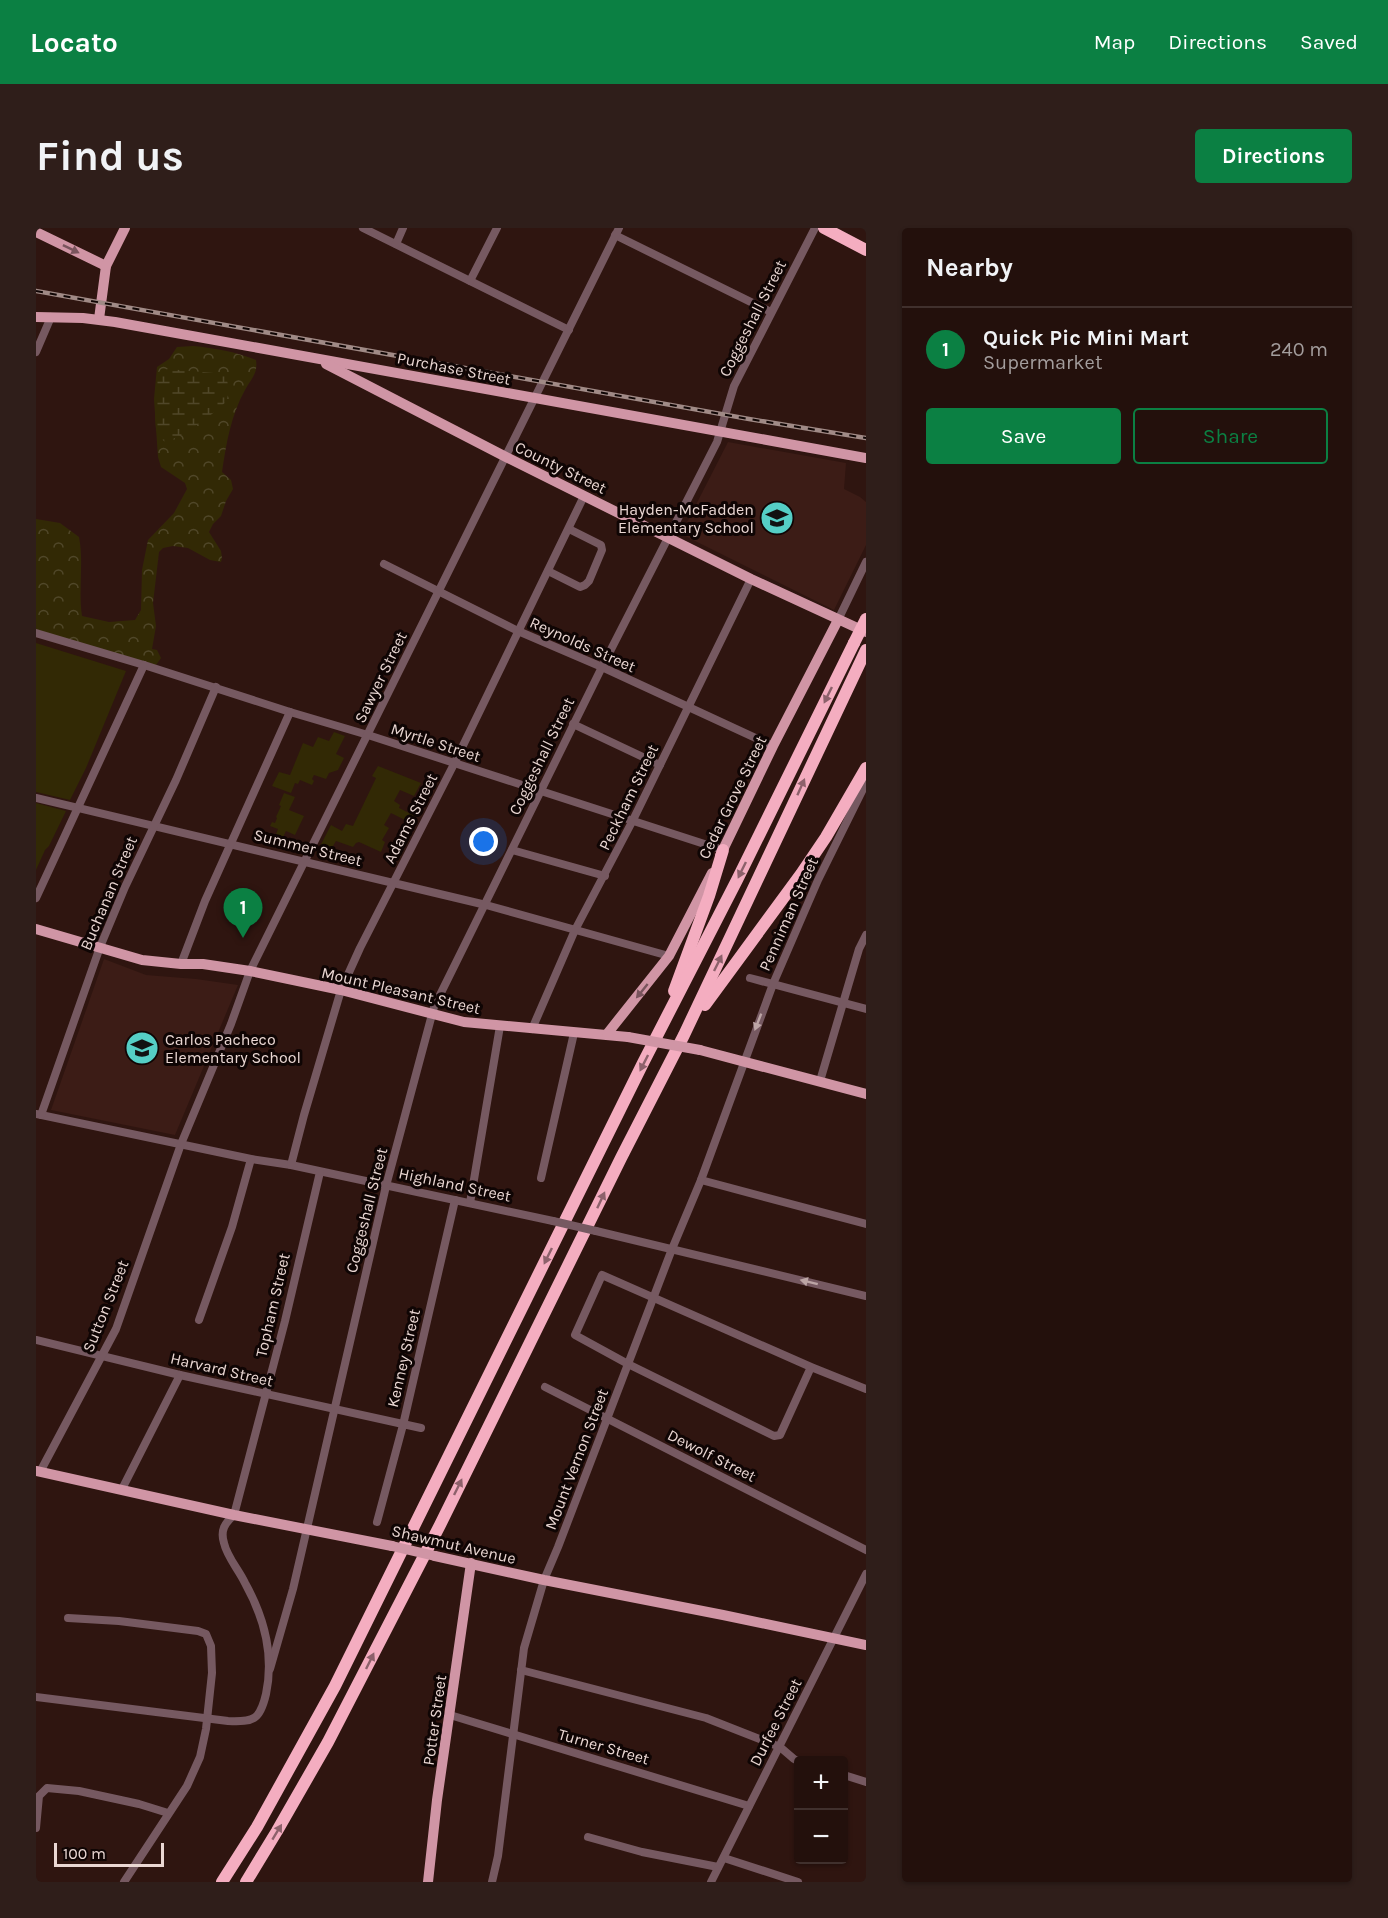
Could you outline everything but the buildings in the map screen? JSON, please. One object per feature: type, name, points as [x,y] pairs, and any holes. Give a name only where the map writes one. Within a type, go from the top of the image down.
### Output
[{"type":"highway","points":[[824,228],[866,250]]},
{"type":"highway","points":[[222,1882],[263,1816],[335,1686],[866,619]]},
{"type":"highway","points":[[246,1882],[308,1779],[357,1687],[512,1379],[684,1035],[866,650]]},
{"type":"highway","points":[[684,1035],[729,970],[801,874],[826,837],[866,768]]},
{"type":"highway","points":[[660,1031],[709,896],[723,850]]},
{"type":"main road","points":[[99,320],[106,266],[125,228]]},
{"type":"main road","points":[[36,232],[106,266]]},
{"type":"main road","name":"Purchase Street","points":[[36,317],[99,320],[866,458]]},
{"type":"main road","name":"County Street","points":[[318,359],[584,496],[751,579],[866,632]]},
{"type":"main road","points":[[373,388],[379,369]]},
{"type":"main road","name":"Cedar Grove Street","points":[[607,1034],[669,956],[838,620]]},
{"type":"main road","name":"Mount Pleasant Street","points":[[36,929],[142,960],[203,964],[250,971],[341,990],[464,1022],[607,1034],[700,1050],[866,1094]]},
{"type":"main road","name":"Shawmut Avenue","points":[[38,1472],[544,1580],[866,1645]]},
{"type":"main road","name":"Potter Street","points":[[428,1882],[437,1800],[471,1563]]},
{"type":"street","points":[[363,228],[569,330]]},
{"type":"street","points":[[396,244],[403,228]]},
{"type":"street","points":[[470,280],[497,228]]},
{"type":"street","name":"Coggeshall Street","points":[[270,1669],[293,1590],[386,1186],[432,1014],[573,724],[722,432],[731,392],[815,228]]},
{"type":"street","points":[[617,232],[771,312]]},
{"type":"street","name":"Sawyer Street","points":[[181,1144],[231,1024],[250,971],[617,232]]},
{"type":"street","points":[[36,352],[51,317]]},
{"type":"street","name":"Adams Street","points":[[291,1165],[303,1115],[341,990],[584,496]]},
{"type":"street","points":[[548,571],[580,587],[589,581],[602,550],[601,545],[568,529]]},
{"type":"street","name":"Cedar Grove Street","points":[[838,620],[866,562]]},
{"type":"street","name":"Reynolds Street","points":[[384,564],[518,631],[773,746]]},
{"type":"street","name":"Peckham Street","points":[[532,1029],[575,930],[605,876],[751,579]]},
{"type":"street","name":"Myrtle Street","points":[[36,633],[144,664],[723,850]]},
{"type":"street","points":[[36,898],[144,664]]},
{"type":"street","name":"Buchanan Street","points":[[39,1115],[100,947],[216,687]]},
{"type":"street","points":[[180,964],[205,901],[290,712]]},
{"type":"street","points":[[573,724],[660,765]]},
{"type":"street","name":"Penniman Street","points":[[744,1060],[773,984],[818,880],[865,787]]},
{"type":"street","name":"Summer Street","points":[[36,798],[393,884],[486,904],[669,956]]},
{"type":"street","points":[[512,850],[605,876]]},
{"type":"street","points":[[820,1081],[866,935]]},
{"type":"street","points":[[750,978],[866,1009]]},
{"type":"street","points":[[470,1203],[500,1026]]},
{"type":"street","points":[[541,1178],[574,1033]]},
{"type":"street","name":"Mount Vernon Street","points":[[492,1882],[498,1856],[521,1670],[528,1632],[544,1580],[701,1180],[744,1060]]},
{"type":"street","name":"Highland Street","points":[[39,1115],[251,1159],[291,1165],[553,1221],[866,1296]]},
{"type":"street","name":"Sutton Street","points":[[38,1472],[116,1329],[181,1144]]},
{"type":"street","points":[[200,1320],[232,1227],[251,1159]]},
{"type":"street","name":"Topham Street","points":[[270,1669],[267,1643],[256,1606],[223,1541],[225,1522],[234,1515],[267,1394],[320,1172]]},
{"type":"street","points":[[701,1180],[866,1224]]},
{"type":"street","name":"Kenney Street","points":[[377,1522],[403,1425],[455,1200]]},
{"type":"street","points":[[811,1366],[780,1436],[774,1436],[628,1364],[575,1335],[602,1275],[866,1389]]},
{"type":"street","name":"Harvard Street","points":[[36,1340],[333,1410],[421,1428]]},
{"type":"street","points":[[122,1490],[180,1375]]},
{"type":"street","name":"Dewolf Street","points":[[545,1387],[866,1550]]},
{"type":"street","name":"Durfee Street","points":[[711,1882],[866,1574]]},
{"type":"street","points":[[68,1618],[198,1631],[206,1634],[211,1646],[213,1662],[207,1718],[197,1767],[124,1882]]},
{"type":"street","points":[[36,1697],[238,1722],[255,1718],[259,1714],[264,1702],[270,1669]]},
{"type":"street","points":[[521,1670],[706,1718],[780,1747],[794,1758]]},
{"type":"street","name":"Turner Street","points":[[450,1715],[749,1806]]},
{"type":"street","points":[[848,1777],[866,1782]]},
{"type":"street","points":[[36,1828],[39,1799],[47,1788],[69,1789],[127,1801],[168,1813]]},
{"type":"street","points":[[588,1837],[642,1852],[718,1867]]},
{"type":"street","points":[[724,1858],[798,1882]]},
{"type":"shaded area","name":"Hayden-McFadden Elementary School","points":[[728,442],[846,463],[844,489],[866,502],[866,545],[834,610],[681,534]]},
{"type":"shaded area","name":"Carlos Pacheco Elementary School","points":[[104,959],[146,975],[238,985],[175,1135],[51,1110]]},
{"type":"green space","points":[[193,346],[225,351],[256,360],[255,373],[236,409],[225,451],[222,472],[231,480],[233,489],[221,516],[209,532],[221,551],[221,562],[210,560],[188,548],[173,546],[163,548],[159,552],[153,603],[156,626],[152,649],[157,650],[161,658],[156,665],[36,630],[36,519],[60,523],[79,537],[82,616],[109,622],[135,620],[141,610],[142,570],[148,540],[174,513],[187,489],[185,483],[161,467],[158,457],[154,399],[157,367],[169,359],[177,347]]},
{"type":"green space","points":[[168,369],[225,374],[228,391],[226,401],[216,411],[187,431],[165,442],[156,431],[155,405],[158,373]]},
{"type":"green space","points":[[36,643],[126,671],[86,768],[70,800],[36,792]]},
{"type":"green space","points":[[334,732],[345,736],[336,754],[344,758],[338,770],[329,773],[326,779],[314,775],[312,785],[300,780],[298,784],[295,783],[291,793],[272,786],[279,772],[290,775],[303,743],[313,747],[318,737],[329,741]]},
{"type":"green space","points":[[378,766],[421,783],[414,796],[400,790],[394,801],[400,805],[399,808],[415,816],[411,823],[391,813],[384,825],[389,828],[382,840],[385,842],[381,852],[359,842],[353,847],[336,841],[327,856],[316,854],[331,825],[342,831],[346,824],[353,826],[376,778],[372,776]]},
{"type":"green space","points":[[284,793],[295,797],[289,810],[304,816],[295,835],[286,831],[283,837],[276,834],[278,829],[270,826],[272,822],[275,823]]},
{"type":"green space","points":[[36,803],[66,811],[36,870]]},
{"type":"railway","points":[[36,291],[866,438]]},
{"type":"place","name":"Hayden-McFadden Elementary School","points":[[777,518]]},
{"type":"place","name":"Quick Pic Mini Mart","points":[[243,938]]},
{"type":"place","name":"Carlos Pacheco Elementary School","points":[[142,1048]]}]
